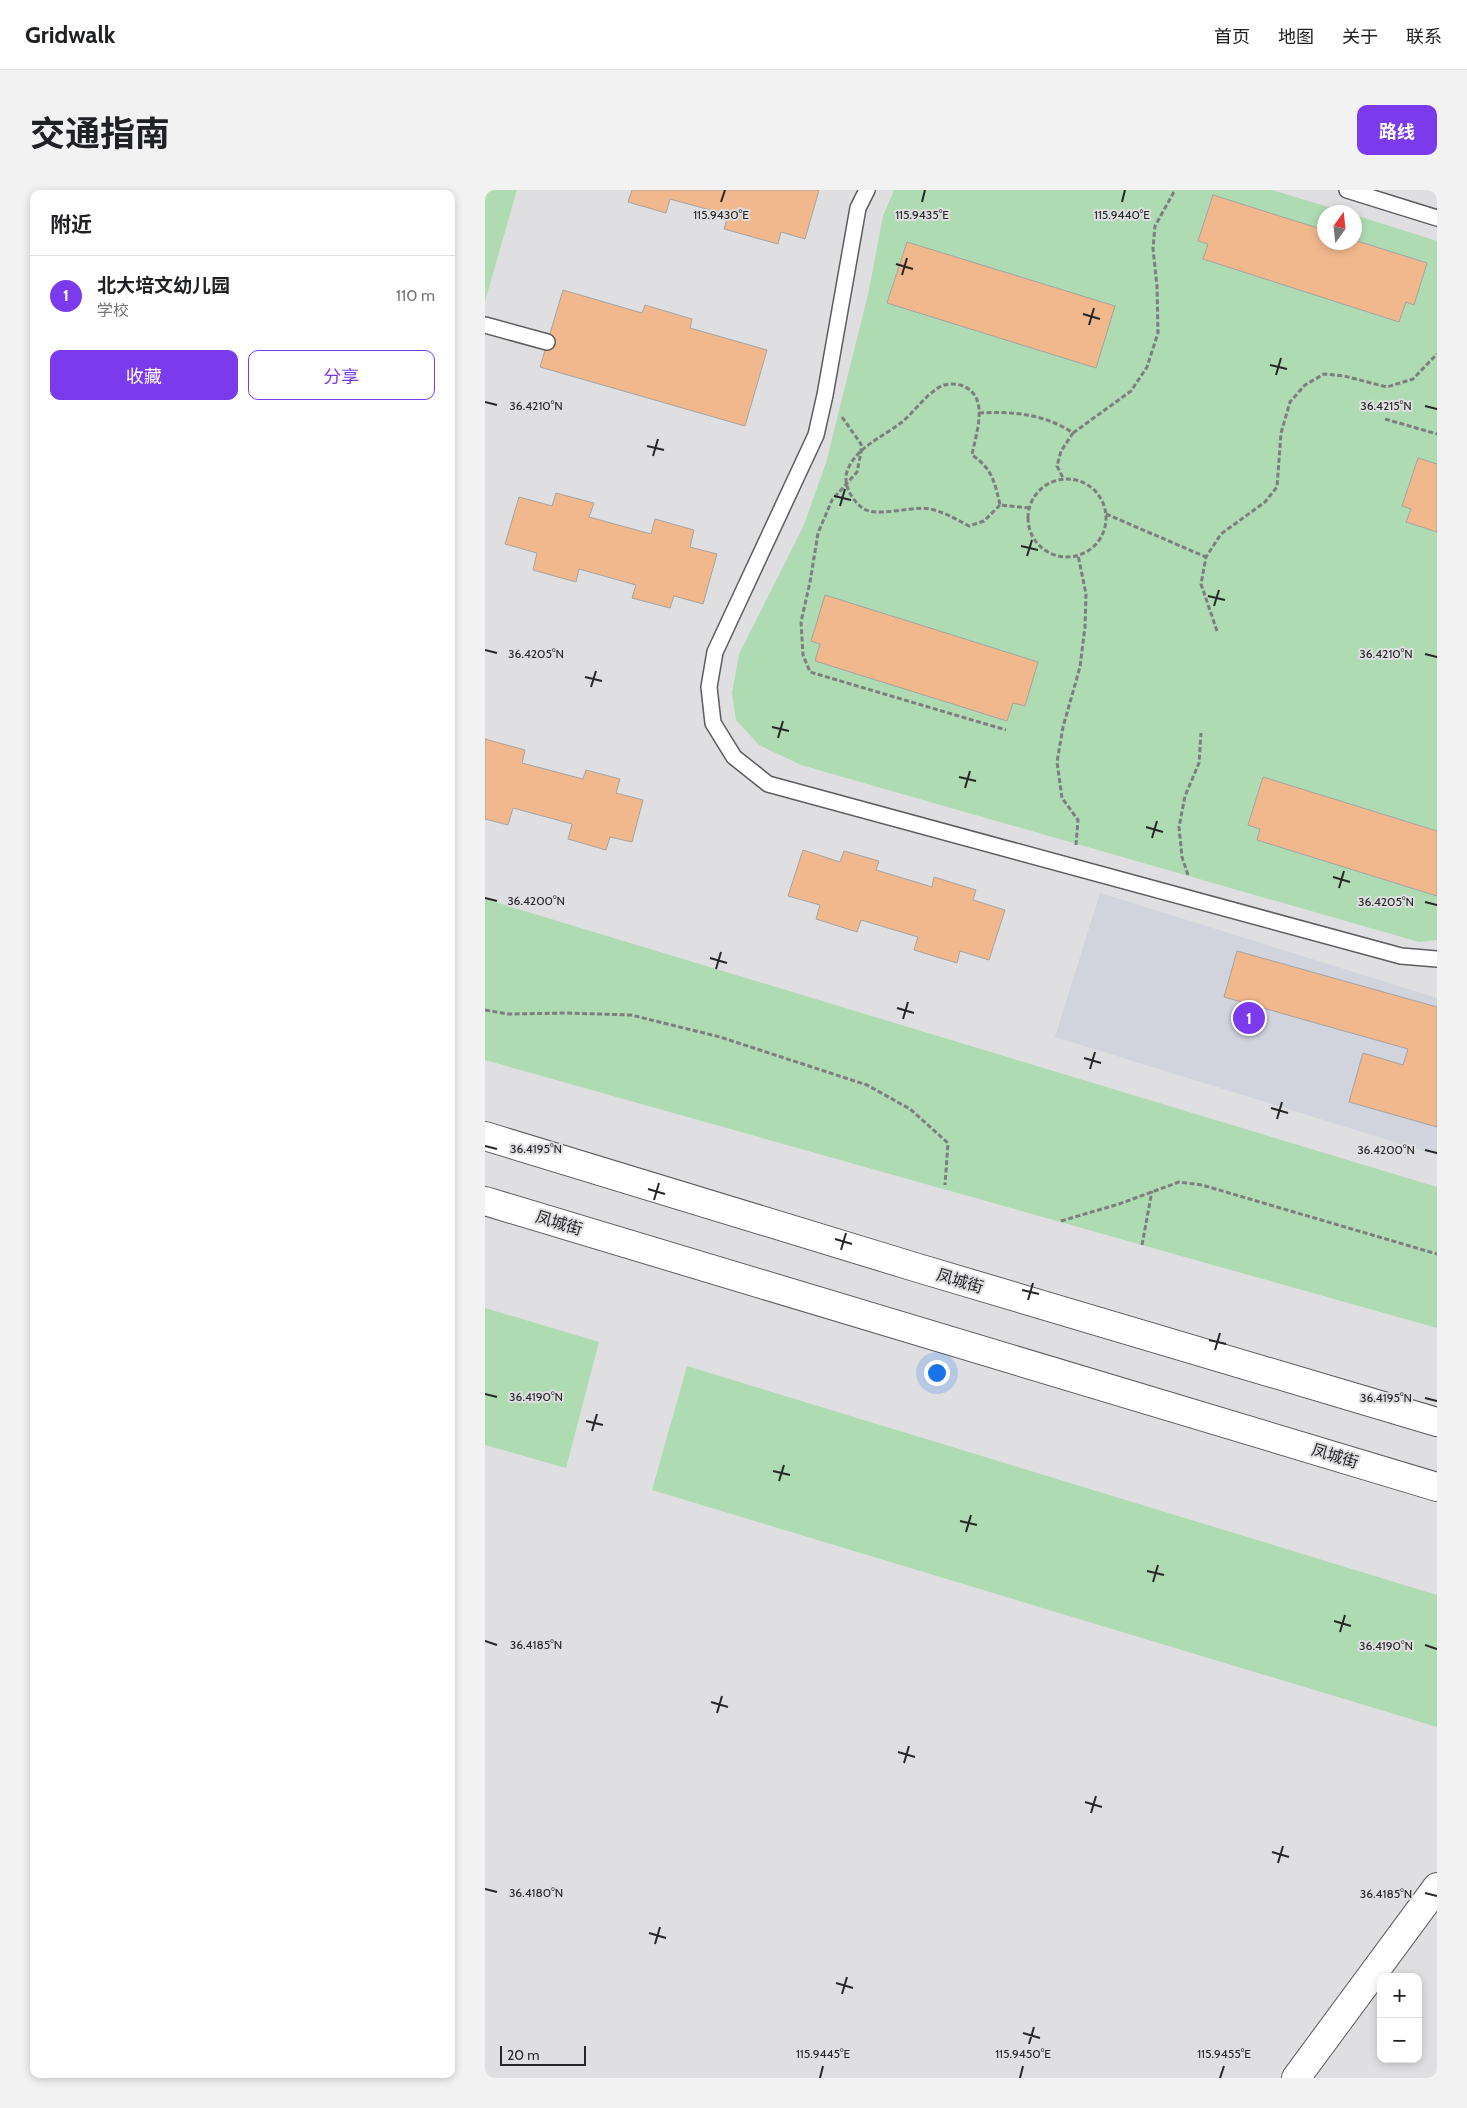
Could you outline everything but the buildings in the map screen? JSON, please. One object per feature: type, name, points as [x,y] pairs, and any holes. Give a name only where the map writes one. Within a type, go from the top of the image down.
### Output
[{"type":"main road","name":"凤城街","points":[[485,1136],[928,1271],[1437,1422]]},
{"type":"main road","name":"凤城街","points":[[485,1201],[1437,1487]]},
{"type":"main road","points":[[1296,2078],[1437,1887]]},
{"type":"lane","points":[[867,190],[858,208],[816,435],[715,652],[709,687],[713,722],[734,757],[768,784],[1401,956],[1437,959]]},
{"type":"lane","points":[[1347,190],[1437,218]]},
{"type":"lane","points":[[1395,205],[1400,190]]},
{"type":"lane","points":[[485,324],[547,342]]},
{"type":"path","points":[[1064,479],[1057,466],[1061,451],[1073,433],[1131,391],[1147,367],[1158,333],[1157,286],[1153,249],[1155,226],[1175,190]]},
{"type":"path","points":[[1217,631],[1201,584],[1206,557],[1221,534],[1265,502],[1277,486],[1281,433],[1290,402],[1305,385],[1324,374],[1345,376],[1387,387],[1413,379],[1437,354]]},
{"type":"path","points":[[955,383],[970,389],[979,404],[979,414],[971,455],[983,462],[995,482],[1000,505],[984,521],[969,526],[951,516],[930,509],[910,508],[875,514],[861,508],[847,491],[847,471],[855,456],[902,422],[938,387],[955,383]]},
{"type":"path","points":[[823,404],[845,420],[861,444],[861,452],[857,472],[832,500],[818,533],[801,622],[803,655],[809,672],[1006,730]]},
{"type":"path","points":[[979,414],[997,412],[1028,415],[1060,424],[1073,433]]},
{"type":"path","points":[[1385,419],[1437,434]]},
{"type":"path","points":[[1064,479],[1087,484],[1103,502],[1106,514],[1105,528],[1099,540],[1090,550],[1064,557],[1051,554],[1039,546],[1031,535],[1028,522],[1029,508],[1033,497],[1041,488],[1052,482],[1064,479]]},
{"type":"path","points":[[1000,505],[1029,508]]},
{"type":"path","points":[[1106,514],[1206,557]]},
{"type":"path","points":[[1075,867],[1078,820],[1062,798],[1057,762],[1063,727],[1080,667],[1085,627],[1086,594],[1077,555]]},
{"type":"path","points":[[1196,900],[1182,857],[1179,827],[1185,796],[1199,764],[1201,733]]},
{"type":"path","points":[[485,1010],[508,1014],[631,1015],[721,1037],[867,1085],[910,1109],[948,1143],[945,1184]]},
{"type":"path","points":[[1061,1221],[1119,1204],[1179,1182],[1203,1185],[1437,1254]]},
{"type":"path","points":[[1142,1245],[1152,1191]]},
{"type":"shaded area","points":[[1100,893],[1437,998],[1437,1155],[1055,1037]]},
{"type":"green space","points":[[485,190],[517,190],[485,301]]},
{"type":"green space","points":[[894,190],[1272,190],[1322,205],[1317,205],[1317,250],[1362,250],[1362,217],[1437,241],[1437,940],[1419,942],[801,765],[759,745],[736,720],[732,693],[739,654],[803,527],[826,463],[869,290],[883,216]]},
{"type":"green space","points":[[485,899],[1437,1187],[1437,1328],[485,1060]]},
{"type":"green space","points":[[485,1308],[599,1342],[566,1468],[485,1445]]},
{"type":"green space","points":[[687,1366],[1437,1595],[1437,1727],[652,1490]]},
{"type":"place","name":"北大培文幼儿园","points":[[1249,1018]]}]
